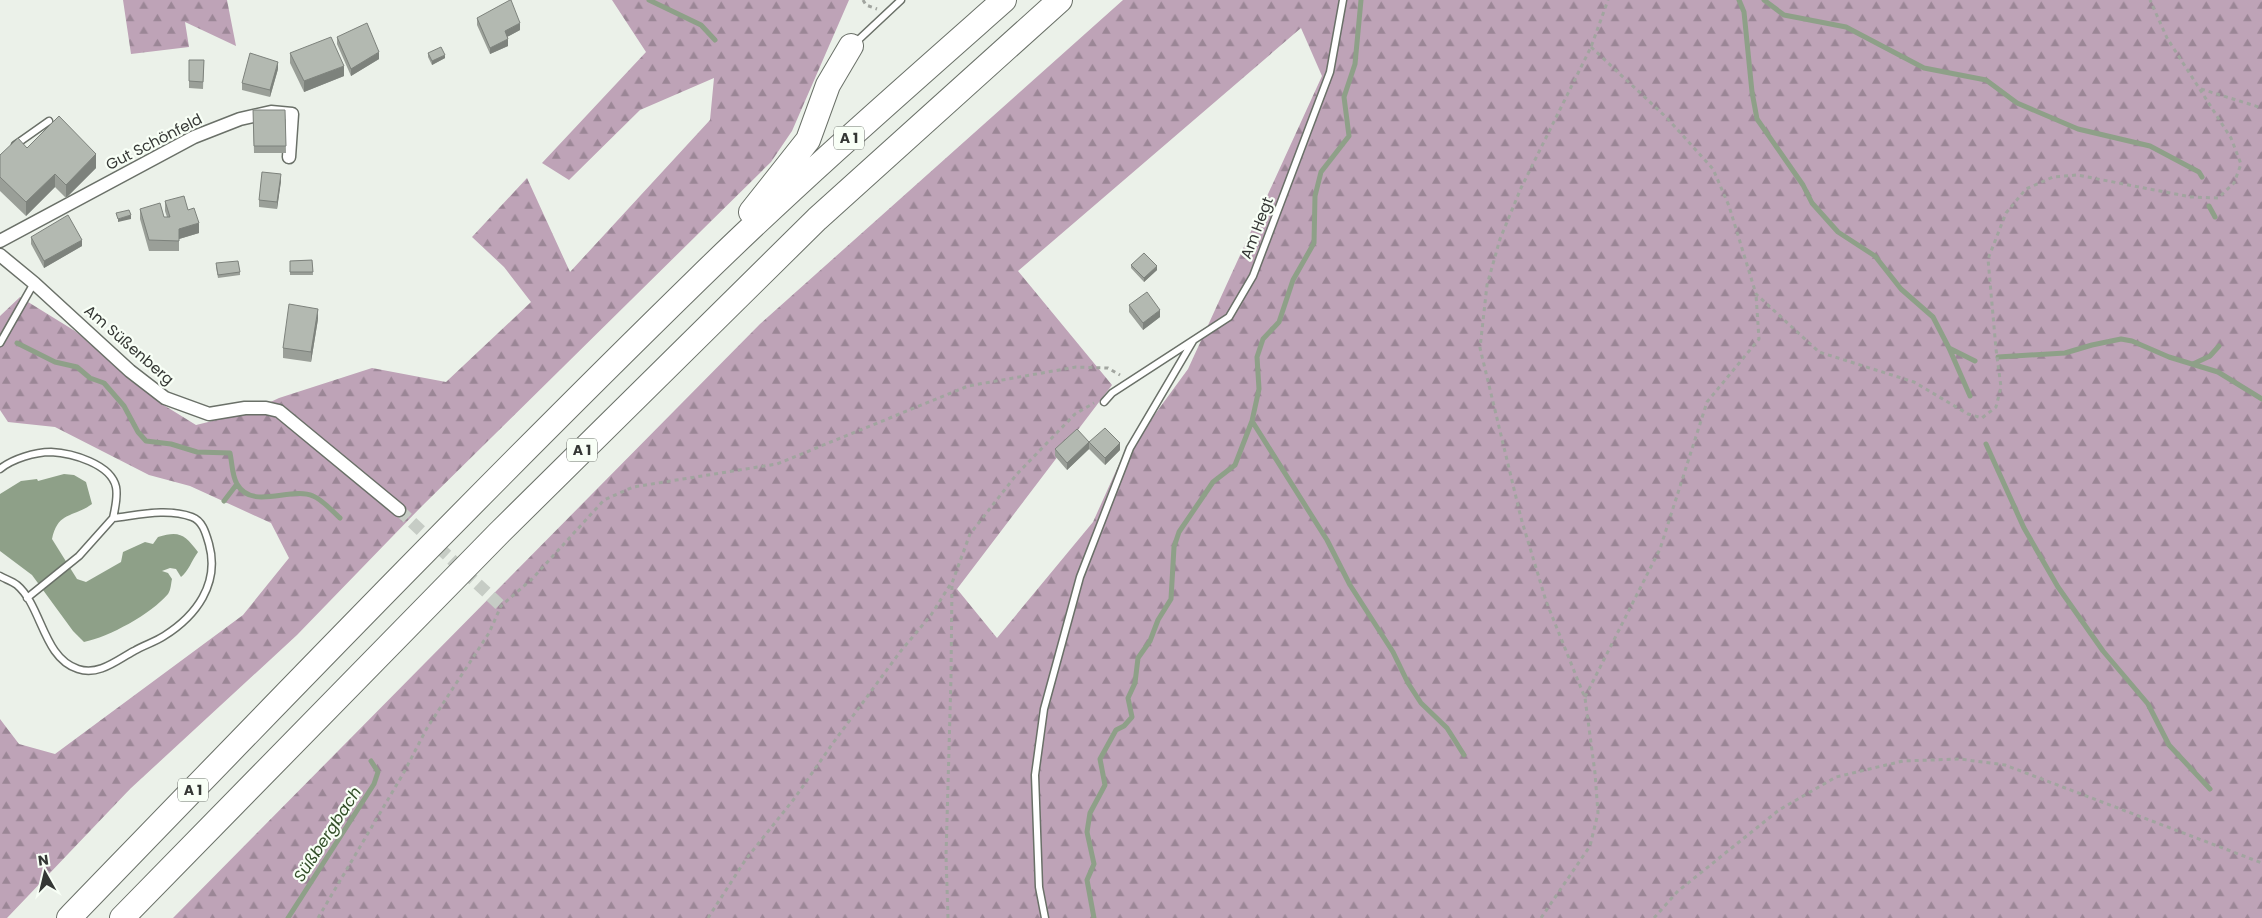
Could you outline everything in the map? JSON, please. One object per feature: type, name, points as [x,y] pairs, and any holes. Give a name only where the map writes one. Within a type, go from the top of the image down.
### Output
[{"type":"highway","name":"A 1","points":[[69,918],[407,570],[698,279],[810,173],[1004,0]]},
{"type":"highway","name":"A 1","points":[[122,918],[500,533],[817,219],[1060,0]]},
{"type":"highway","points":[[698,279],[808,140],[828,85],[851,46]]},
{"type":"street","name":"Gut Schönfeld","points":[[0,241],[194,137],[240,119],[271,112],[292,114],[290,156]]},
{"type":"street","name":"Am Süßenberg","points":[[0,255],[34,283],[130,371],[166,398],[209,414],[245,408],[266,408],[279,411],[399,510]]},
{"type":"lane","points":[[851,46],[901,0]]},
{"type":"lane","name":"Am Hegt","points":[[1104,402],[1112,393],[1229,317],[1253,276],[1330,72],[1343,0]]},
{"type":"lane","points":[[7,151],[49,121]]},
{"type":"lane","points":[[0,343],[34,283]]},
{"type":"lane","points":[[1045,918],[1039,887],[1035,775],[1044,709],[1080,577],[1130,448],[1193,341]]},
{"type":"lane","points":[[0,470],[5,465],[26,457],[50,452],[75,456],[100,467],[111,476],[116,486],[117,497],[113,518],[79,556],[30,597]]},
{"type":"lane","points":[[0,576],[17,585],[30,597],[49,643],[60,657],[78,669],[97,670],[113,663],[162,637],[194,612],[206,594],[211,573],[211,551],[206,530],[194,518],[168,513],[113,518]]},
{"type":"path","points":[[1541,918],[1590,846],[1598,813],[1595,773],[1584,698],[1546,601],[1521,518],[1480,348],[1487,284],[1500,239],[1521,188],[1591,48],[1608,0]]},
{"type":"path","points":[[1756,294],[1819,352],[1914,382],[1968,414],[1982,418],[1996,407],[2002,388],[1996,348],[1988,259],[2006,213],[2026,189],[2053,177],[2077,175],[2191,197],[2218,198],[2234,183],[2241,164],[2231,138],[2167,38],[2150,0]]},
{"type":"path","points":[[1584,698],[1660,549],[1707,402],[1759,339],[1756,294],[1729,206],[1713,169],[1667,118],[1591,48]]},
{"type":"path","points":[[2201,89],[2262,108]]},
{"type":"path","points":[[318,918],[403,774],[427,728],[489,633],[501,606],[532,579],[604,500],[633,487],[777,464],[968,386],[1076,367],[1108,368],[1130,381]]},
{"type":"path","points":[[708,918],[746,859],[794,799],[900,652],[931,615],[952,584],[970,534],[1018,474],[1075,414]]},
{"type":"path","points":[[948,918],[946,856],[952,584]]},
{"type":"path","points":[[1654,918],[1678,891],[1779,810],[1836,777],[1903,761],[1960,759],[2005,765],[2262,862]]},
{"type":"green space","points":[[123,0],[227,0],[236,46],[185,22],[189,47],[131,54]]},
{"type":"green space","points":[[612,0],[849,0],[792,131],[771,162],[420,508],[297,635],[130,789],[7,918],[0,918],[0,719],[19,744],[55,754],[243,615],[289,558],[271,523],[190,486],[149,475],[55,427],[8,422],[0,410],[0,316],[20,297],[75,331],[162,404],[196,425],[249,412],[279,398],[372,368],[446,382],[531,302],[504,267],[472,237],[527,178],[570,272],[710,120],[714,78],[640,110],[569,180],[542,163],[646,52]]},
{"type":"green space","points":[[1123,0],[2262,0],[2262,918],[173,918],[760,324]],"holes":[[[1301,28],[1322,76],[1188,369],[1120,462],[1093,522],[997,638],[957,589],[1112,385],[1018,271]]]},
{"type":"shaded area","points":[[64,474],[74,475],[86,482],[92,504],[62,519],[52,539],[77,579],[86,582],[121,562],[123,552],[145,542],[153,544],[158,537],[166,535],[177,534],[185,538],[198,552],[181,577],[176,569],[170,568],[162,571],[168,573],[172,579],[168,594],[161,602],[129,624],[84,642],[73,631],[32,575],[0,551],[0,494],[21,481],[37,479],[38,481]]},
{"type":"building","points":[[510,0],[520,23],[505,31],[508,39],[490,48],[477,18]]},
{"type":"building","points":[[367,23],[379,52],[351,69],[337,37]]},
{"type":"building","points":[[331,37],[344,66],[304,81],[290,53]]},
{"type":"building","points":[[441,47],[445,55],[432,61],[428,53]]},
{"type":"building","points":[[250,53],[278,62],[270,90],[242,83]]},
{"type":"building","points":[[189,60],[204,60],[203,82],[189,81]]},
{"type":"building","points":[[253,110],[285,110],[286,146],[254,146]]},
{"type":"building","points":[[59,116],[96,154],[66,185],[55,174],[26,202],[0,177],[0,155],[18,138],[27,148]]},
{"type":"building","points":[[262,172],[281,174],[277,202],[259,200]]},
{"type":"building","points":[[184,196],[188,210],[194,208],[199,223],[179,229],[179,241],[149,240],[140,209],[160,203],[164,217],[170,217],[165,201]]},
{"type":"building","points":[[129,210],[131,215],[118,219],[116,213]]},
{"type":"building","points":[[68,215],[82,240],[44,261],[31,237]]},
{"type":"building","points":[[1144,253],[1157,266],[1144,278],[1131,265]]},
{"type":"building","points":[[312,260],[313,272],[290,272],[290,261]]},
{"type":"building","points":[[238,261],[240,272],[218,275],[216,263]]},
{"type":"building","points":[[1147,292],[1160,310],[1143,323],[1129,305]]},
{"type":"building","points":[[289,304],[318,309],[311,352],[283,348]]},
{"type":"building","points":[[1105,428],[1120,443],[1105,458],[1089,442]]},
{"type":"building","points":[[1077,429],[1089,442],[1067,463],[1055,449]]},
{"type":"waterway","points":[[649,0],[701,25],[715,40]]},
{"type":"waterway","points":[[1094,918],[1087,880],[1094,864],[1087,832],[1090,813],[1105,785],[1100,759],[1116,730],[1124,726],[1132,717],[1128,698],[1135,683],[1138,658],[1150,641],[1158,620],[1171,599],[1174,547],[1179,532],[1213,482],[1235,465],[1252,421],[1259,389],[1257,357],[1263,339],[1279,322],[1293,280],[1314,243],[1315,196],[1321,172],[1349,136],[1344,97],[1355,64],[1361,0]]},
{"type":"waterway","points":[[1739,0],[1744,12],[1752,92],[1757,119],[1803,185],[1812,203],[1838,232],[1875,256],[1901,289],[1933,317],[1970,396]]},
{"type":"waterway","points":[[1764,0],[1784,15],[1846,27],[1924,68],[1986,80],[2017,103],[2078,129],[2150,146],[2199,172],[2202,177]]},
{"type":"waterway","points":[[2209,206],[2215,217]]},
{"type":"waterway","points":[[1998,357],[2065,353],[2121,339],[2132,341],[2169,357],[2218,372],[2262,399]]},
{"type":"waterway","points":[[17,343],[55,362],[77,367],[90,378],[104,383],[124,406],[138,432],[146,441],[171,444],[197,452],[230,453],[235,481],[244,492],[252,496],[262,497],[294,494],[313,496],[324,503],[340,518]]},
{"type":"waterway","points":[[2193,364],[2210,356],[2219,346]]},
{"type":"waterway","points":[[1949,348],[1975,361]]},
{"type":"waterway","points":[[1252,421],[1327,540],[1350,585],[1393,652],[1408,683],[1421,703],[1447,728],[1464,755]]},
{"type":"waterway","points":[[1986,444],[2024,528],[2058,587],[2103,651],[2148,704],[2169,745],[2210,789]]},
{"type":"waterway","points":[[224,501],[237,484]]},
{"type":"waterway","name":"Süßbergbach","points":[[288,918],[374,784],[378,772],[371,761]]},
{"type":"tunnel","points":[[399,510],[501,606]]}]
